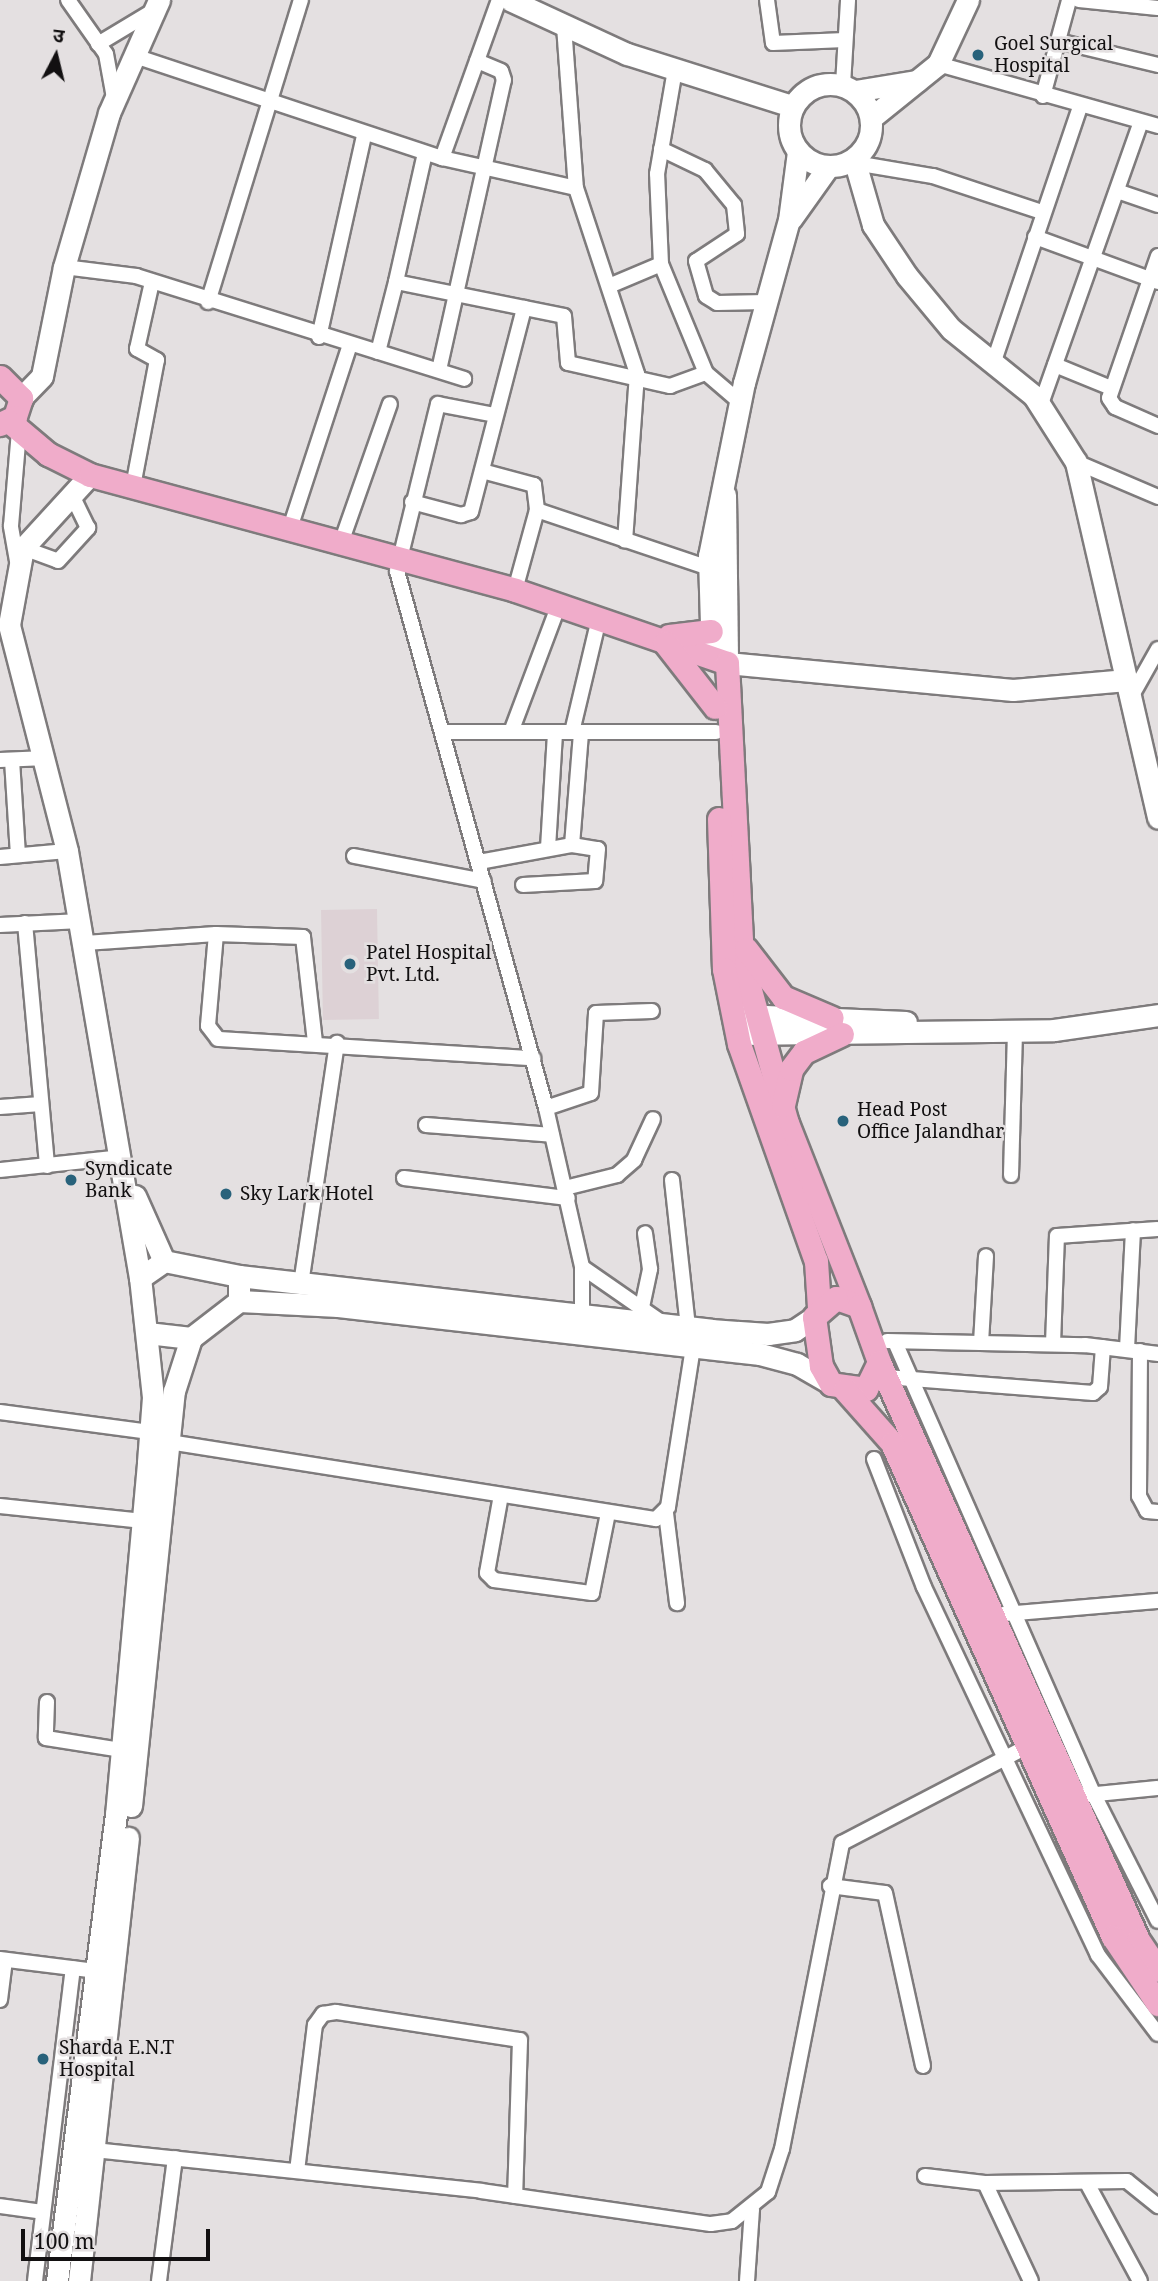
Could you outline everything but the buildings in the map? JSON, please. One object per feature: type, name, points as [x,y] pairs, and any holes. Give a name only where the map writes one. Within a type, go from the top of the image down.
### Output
[{"type":"main road","points":[[0,377],[14,417],[90,475],[158,489],[291,525],[514,590],[720,660]]},
{"type":"main road","points":[[14,417],[53,445],[135,477],[158,489]]},
{"type":"main road","points":[[652,637],[692,638],[711,631]]},
{"type":"main road","points":[[652,637],[715,707]]},
{"type":"main road","points":[[720,660],[715,707],[724,969],[782,1108],[879,1360],[1005,1614],[1158,1968]]},
{"type":"main road","points":[[720,660],[746,1024],[816,1261],[816,1348],[838,1387],[892,1443],[1113,1937],[1158,2004]]},
{"type":"main road","points":[[741,940],[762,977],[783,997],[837,1026],[804,1052],[791,1069],[782,1108]]},
{"type":"main road","points":[[816,1312],[836,1298],[859,1306]]},
{"type":"main road","points":[[838,1387],[873,1383],[879,1360]]},
{"type":"street","points":[[68,0],[98,44],[115,101]]},
{"type":"street","points":[[208,302],[273,106],[301,0]]},
{"type":"street","points":[[442,158],[499,0]]},
{"type":"street","points":[[510,0],[564,26],[675,70],[792,106]]},
{"type":"street","points":[[767,0],[773,43],[845,40]]},
{"type":"street","points":[[848,0],[845,40],[849,88],[871,118]]},
{"type":"street","points":[[955,0],[960,26]]},
{"type":"street","points":[[854,161],[867,144],[871,118],[938,64],[960,26],[968,0]]},
{"type":"street","points":[[1043,96],[1069,0]]},
{"type":"street","points":[[1079,0],[1158,8]]},
{"type":"street","points":[[98,44],[156,6]]},
{"type":"street","points":[[20,555],[11,526],[14,417],[42,376],[64,267],[115,101],[156,6]]},
{"type":"street","points":[[564,26],[576,188],[636,374],[625,541]]},
{"type":"street","points":[[1058,41],[1158,65]]},
{"type":"street","points":[[135,56],[273,106],[364,135],[485,169],[576,188]]},
{"type":"street","points":[[439,370],[460,297],[504,80],[500,71],[477,61]]},
{"type":"street","points":[[938,64],[1080,107],[1158,126]]},
{"type":"street","points":[[675,70],[661,149],[661,264],[706,373],[741,403]]},
{"type":"street","points":[[720,660],[711,631],[709,568],[741,403],[789,220],[798,152],[788,128],[792,106],[811,87],[849,88],[919,81]]},
{"type":"street","points":[[993,364],[1042,212],[1080,107]]},
{"type":"street","points":[[1041,404],[1141,122]]},
{"type":"street","points":[[320,337],[364,135]]},
{"type":"street","points":[[661,149],[705,170],[734,205],[737,234],[696,261],[706,296],[717,303],[766,302]]},
{"type":"street","points":[[798,152],[828,167],[854,161],[933,176],[1042,212]]},
{"type":"street","points":[[377,352],[425,153]]},
{"type":"street","points":[[854,161],[881,240],[951,329],[1041,404],[1076,462],[1157,813]]},
{"type":"street","points":[[789,220],[828,167]]},
{"type":"street","points":[[1117,191],[1158,205]]},
{"type":"street","points":[[1035,237],[1154,280]]},
{"type":"street","points":[[1158,256],[1154,280],[1111,388],[1115,407],[1158,426]]},
{"type":"street","points":[[609,286],[661,264]]},
{"type":"street","points":[[64,267],[152,282],[320,337],[464,379]]},
{"type":"street","points":[[135,477],[157,359],[137,349],[152,282]]},
{"type":"street","points":[[396,282],[567,317],[568,363],[636,374],[678,386],[706,373]]},
{"type":"street","points":[[412,502],[466,515],[482,471],[524,309]]},
{"type":"street","points":[[291,525],[350,345]]},
{"type":"street","points":[[1055,365],[1111,388]]},
{"type":"street","points":[[342,540],[390,404]]},
{"type":"street","points":[[495,415],[438,404],[398,557],[398,583],[444,732],[546,1108],[582,1267],[582,1318]]},
{"type":"street","points":[[1076,462],[1158,497]]},
{"type":"street","points":[[482,471],[534,485],[537,510],[514,590]]},
{"type":"street","points":[[0,629],[20,555],[90,475]]},
{"type":"street","points":[[20,555],[58,561],[88,528],[72,495]]},
{"type":"street","points":[[720,660],[725,495]]},
{"type":"street","points":[[537,510],[709,568]]},
{"type":"street","points":[[12,589],[11,649],[46,758],[81,921],[123,1164],[160,1437],[94,2150],[79,2281]]},
{"type":"street","points":[[511,732],[558,604]]},
{"type":"street","points":[[572,845],[577,732],[599,619]]},
{"type":"street","points":[[1129,688],[1158,649]]},
{"type":"street","points":[[720,660],[1013,690],[1129,688]]},
{"type":"street","points":[[444,732],[716,732]]},
{"type":"street","points":[[548,848],[555,732]]},
{"type":"street","points":[[18,855],[6,760],[46,758]]},
{"type":"street","points":[[479,862],[572,845],[598,849],[598,879],[523,885]]},
{"type":"street","points":[[0,857],[67,851]]},
{"type":"street","points":[[354,856],[484,881]]},
{"type":"street","points":[[0,925],[81,921]]},
{"type":"street","points":[[25,923],[47,1166]]},
{"type":"street","points":[[85,943],[216,934],[307,940],[315,1042]]},
{"type":"street","points":[[216,934],[212,1036],[533,1058]]},
{"type":"street","points":[[546,1108],[592,1093],[596,1013],[652,1011]]},
{"type":"street","points":[[746,1024],[1015,1030],[1118,1025],[1158,1015]]},
{"type":"street","points":[[1011,1175],[1015,1030]]},
{"type":"street","points":[[301,1284],[337,1043]]},
{"type":"street","points":[[0,1107],[41,1104]]},
{"type":"street","points":[[404,1178],[566,1193],[617,1175],[634,1160],[653,1119]]},
{"type":"street","points":[[426,1125],[552,1135]]},
{"type":"street","points":[[0,1170],[123,1164]]},
{"type":"street","points":[[123,1164],[164,1261]]},
{"type":"street","points":[[672,1180],[691,1338],[666,1513],[677,1603]]},
{"type":"street","points":[[1053,1345],[1055,1239],[1158,1229]]},
{"type":"street","points":[[1133,1230],[1133,1350],[1139,1496],[1147,1511],[1158,1512]]},
{"type":"street","points":[[642,1307],[650,1269],[645,1233]]},
{"type":"street","points":[[981,1343],[986,1256]]},
{"type":"street","points":[[140,1278],[164,1261],[239,1276],[666,1326]]},
{"type":"street","points":[[582,1267],[666,1326],[691,1338],[795,1330],[816,1312]]},
{"type":"street","points":[[239,1276],[239,1301]]},
{"type":"street","points":[[57,2281],[97,1971],[122,1750],[143,1521],[179,1361],[191,1338],[239,1301],[338,1306],[691,1338],[797,1364],[838,1387]]},
{"type":"street","points":[[148,1333],[191,1338]]},
{"type":"street","points":[[1103,1347],[1100,1387],[1094,1393],[912,1375],[879,1360],[895,1342],[1103,1347],[1158,1354]]},
{"type":"street","points":[[895,1342],[912,1375],[1005,1614],[1158,1601]]},
{"type":"street","points":[[0,1412],[608,1513],[656,1518],[666,1513]]},
{"type":"street","points":[[874,1459],[924,1587],[1006,1755],[1098,1955],[1158,2034]]},
{"type":"street","points":[[501,1495],[487,1573],[494,1580],[592,1593],[608,1513]]},
{"type":"street","points":[[0,1506],[143,1521]]},
{"type":"street","points":[[47,1702],[46,1738],[122,1750]]},
{"type":"street","points":[[94,2150],[515,2196],[711,2224],[752,2209],[768,2192],[782,2149],[837,1853],[854,1831],[1028,1746]]},
{"type":"street","points":[[1158,1788],[1084,1796],[1158,1921]]},
{"type":"street","points":[[830,1886],[885,1893],[923,2066]]},
{"type":"street","points":[[0,2000],[2,1959],[97,1971]]},
{"type":"street","points":[[35,2281],[73,1968]]},
{"type":"street","points":[[297,2171],[316,2025],[323,2014],[336,2012],[520,2040],[515,2196]]},
{"type":"street","points":[[159,2281],[175,2158]]},
{"type":"street","points":[[925,2176],[985,2183],[1132,2182],[1158,2206]]},
{"type":"street","points":[[1087,2182],[1140,2281]]},
{"type":"street","points":[[985,2183],[1031,2281]]},
{"type":"street","points":[[0,2206],[43,2212]]},
{"type":"street","points":[[747,2281],[752,2209]]},
{"type":"shaded area","name":"Patel Hospital Pvt. Ltd.","points":[[377,909],[379,1019],[323,1020],[321,910]]},
{"type":"place","name":"Goel Surgical Hospital","points":[[978,55]]},
{"type":"place","name":"Patel Hospital Pvt. Ltd.","points":[[350,964]]},
{"type":"place","name":"Head Post Office Jalandhar","points":[[843,1121]]},
{"type":"place","name":"Syndicate Bank","points":[[71,1180]]},
{"type":"place","name":"Sky Lark Hotel","points":[[226,1194]]},
{"type":"place","name":"Sharda E.N.T Hospital","points":[[43,2059]]}]
